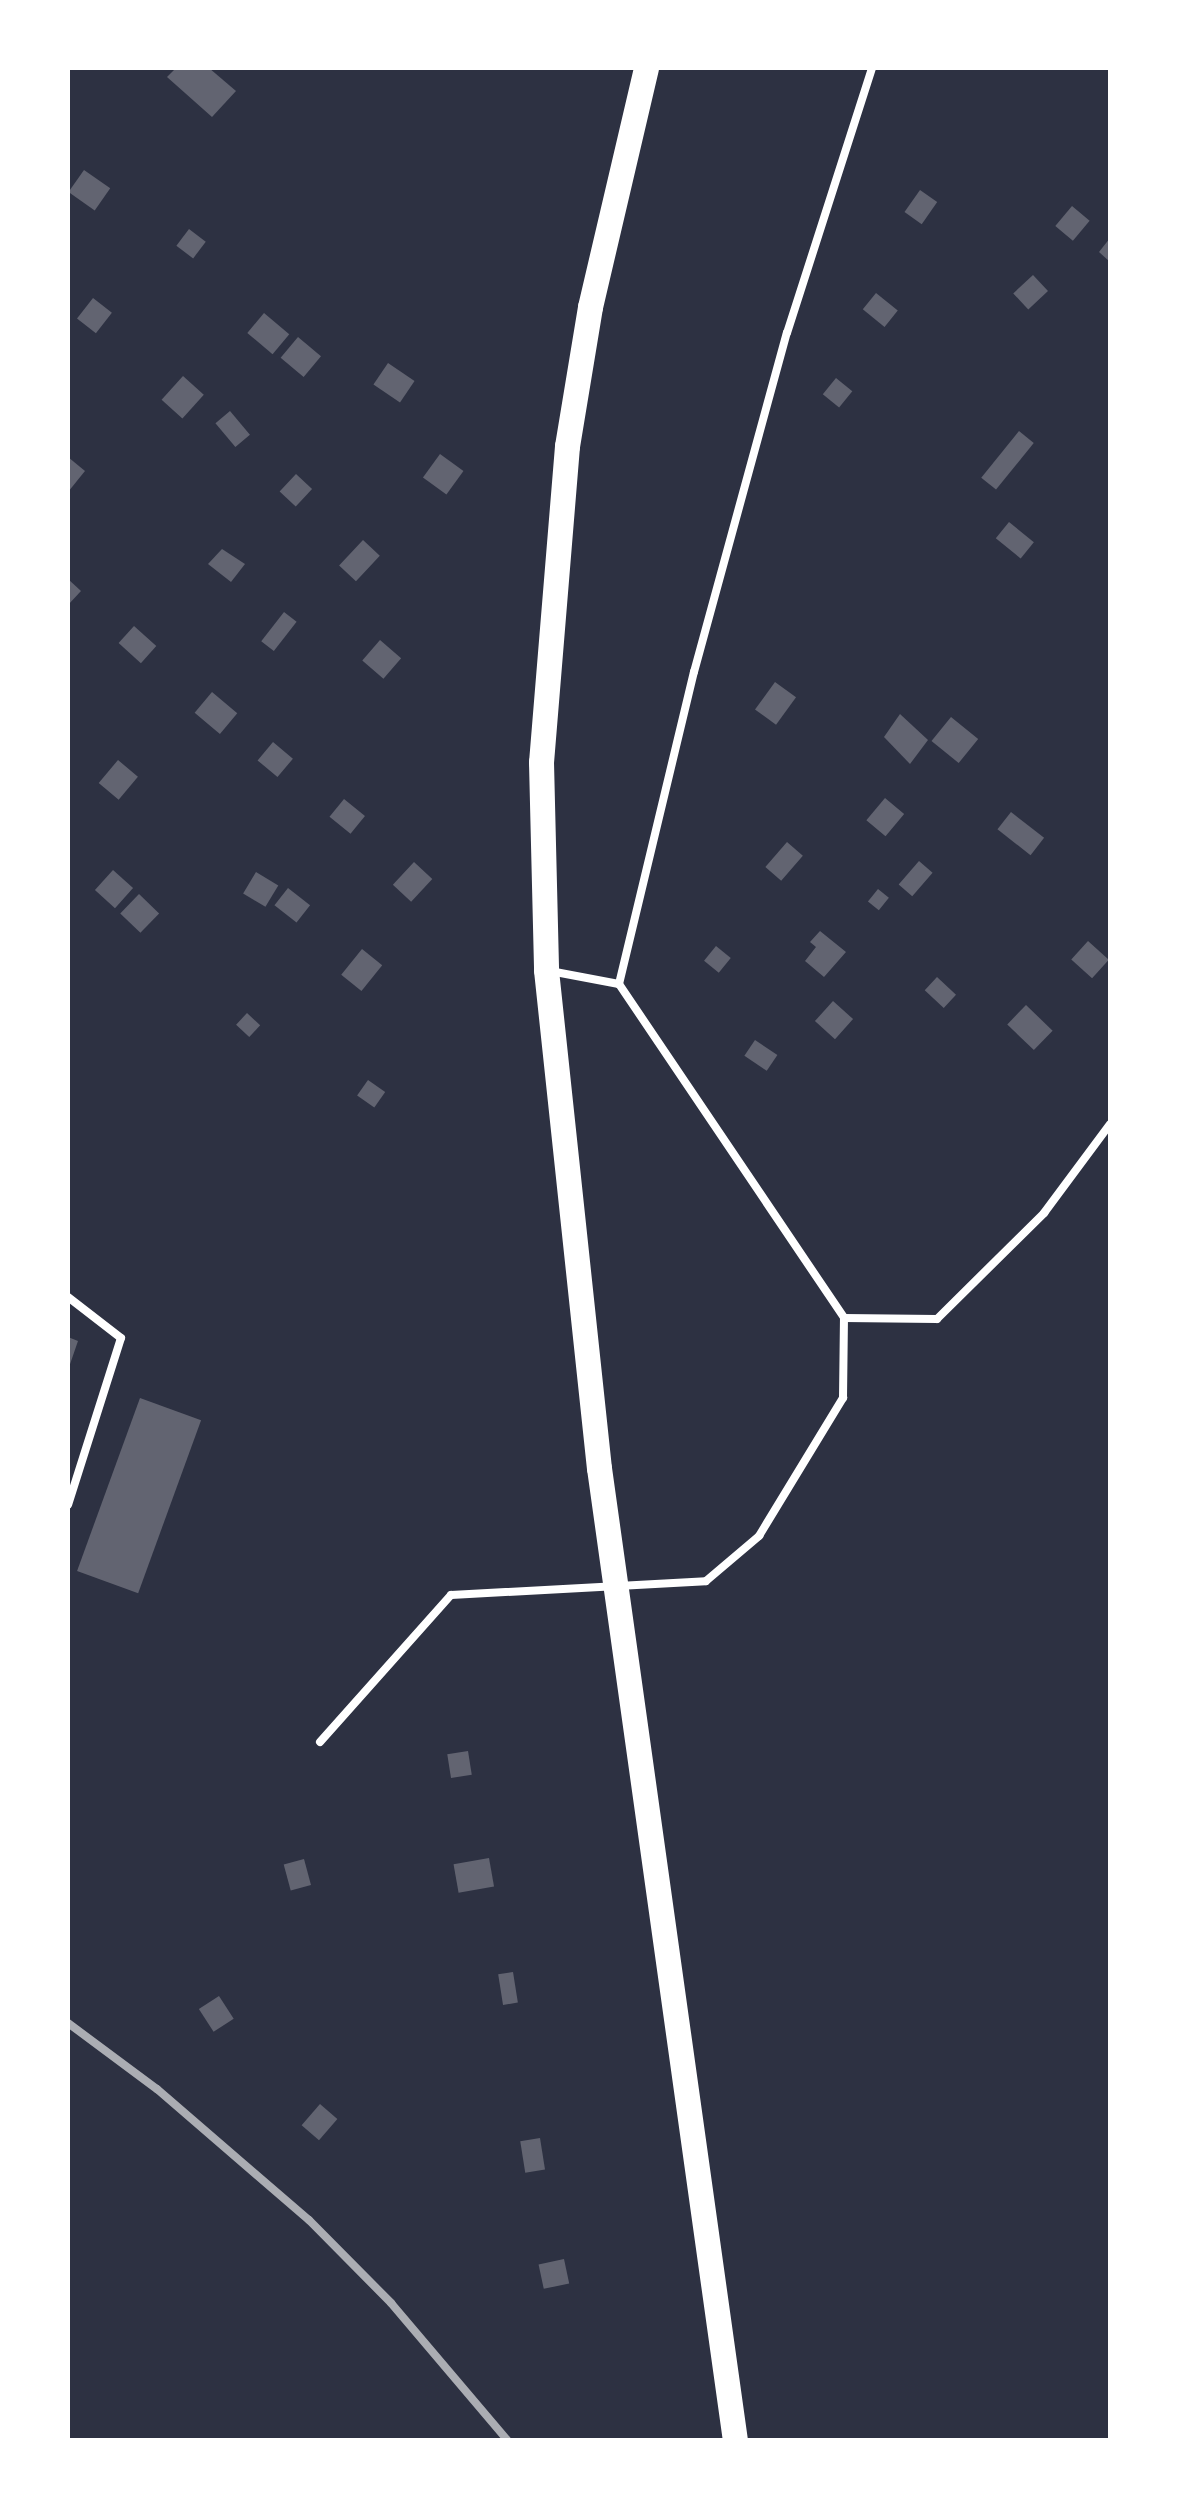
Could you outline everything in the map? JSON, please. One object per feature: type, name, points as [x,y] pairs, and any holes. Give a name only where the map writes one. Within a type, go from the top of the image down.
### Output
[{"type":"main road","points":[[646,68],[590,306],[567,446],[541,762],[546,970],[600,1468],[735,2440]]},
{"type":"lane","points":[[618,984],[694,672],[787,332],[872,68]]},
{"type":"lane","points":[[320,1742],[451,1595],[706,1581],[759,1536],[843,1398],[844,1318],[618,984],[546,970]]},
{"type":"lane","points":[[844,1318],[937,1319],[1044,1213],[1110,1124]]},
{"type":"lane","points":[[68,1296],[120,1338],[68,1505]]},
{"type":"building","points":[[176,68],[209,68],[236,91],[212,117],[167,77]]},
{"type":"building","points":[[84,170],[110,188],[95,210],[69,192]]},
{"type":"building","points":[[920,190],[937,202],[922,224],[905,212]]},
{"type":"building","points":[[1072,206],[1090,221],[1073,241],[1055,226]]},
{"type":"building","points":[[189,229],[206,242],[193,258],[176,246]]},
{"type":"building","points":[[1110,238],[1110,262],[1099,252]]},
{"type":"building","points":[[1033,275],[1048,291],[1028,310],[1013,293]]},
{"type":"building","points":[[876,293],[898,311],[885,327],[863,309]]},
{"type":"building","points":[[93,298],[112,313],[96,333],[77,318]]},
{"type":"building","points":[[264,313],[289,334],[273,354],[247,333]]},
{"type":"building","points":[[298,337],[321,356],[304,377],[281,358]]},
{"type":"building","points":[[388,363],[415,381],[400,402],[373,385]]},
{"type":"building","points":[[183,376],[204,395],[182,419],[162,400]]},
{"type":"building","points":[[836,378],[852,391],[839,408],[823,394]]},
{"type":"building","points":[[230,411],[250,435],[235,447],[215,423]]},
{"type":"building","points":[[1019,431],[1034,443],[996,490],[981,478]]},
{"type":"building","points":[[440,454],[463,471],[446,495],[423,477]]},
{"type":"building","points":[[68,457],[85,471],[68,492]]},
{"type":"building","points":[[296,474],[312,489],[296,507],[280,492]]},
{"type":"building","points":[[1009,522],[1034,542],[1021,558],[996,538]]},
{"type":"building","points":[[363,540],[380,556],[356,581],[339,566]]},
{"type":"building","points":[[222,549],[245,564],[231,582],[208,564]]},
{"type":"building","points":[[68,579],[81,591],[68,605]]},
{"type":"building","points":[[284,612],[297,622],[274,651],[261,641]]},
{"type":"building","points":[[134,626],[156,646],[141,663],[119,643]]},
{"type":"building","points":[[380,640],[401,658],[383,679],[362,660]]},
{"type":"building","points":[[775,682],[796,697],[776,725],[755,710]]},
{"type":"building","points":[[212,692],[237,713],[220,734],[195,713]]},
{"type":"building","points":[[900,714],[928,740],[910,764],[884,737]]},
{"type":"building","points":[[951,717],[978,739],[959,763],[931,741]]},
{"type":"building","points":[[273,742],[293,759],[277,777],[258,760]]},
{"type":"building","points":[[118,760],[138,777],[119,800],[99,783]]},
{"type":"building","points":[[885,798],[904,814],[886,836],[866,820]]},
{"type":"building","points":[[344,799],[365,816],[351,834],[330,817]]},
{"type":"building","points":[[1011,812],[1044,838],[1031,855],[997,829]]},
{"type":"building","points":[[787,842],[803,856],[781,881],[765,867]]},
{"type":"building","points":[[919,861],[933,873],[912,896],[899,884]]},
{"type":"building","points":[[414,862],[432,879],[411,902],[393,885]]},
{"type":"building","points":[[113,870],[133,888],[115,908],[95,890]]},
{"type":"building","points":[[256,872],[278,885],[265,907],[243,893]]},
{"type":"building","points":[[288,888],[310,905],[297,923],[274,905]]},
{"type":"building","points":[[878,889],[889,898],[879,910],[868,901]]},
{"type":"building","points":[[139,894],[159,913],[140,933],[120,913]]},
{"type":"building","points":[[820,931],[846,952],[824,977],[805,961],[816,947],[810,942]]},
{"type":"building","points":[[1088,941],[1109,960],[1092,978],[1071,960]]},
{"type":"building","points":[[716,946],[731,958],[719,973],[704,961]]},
{"type":"building","points":[[362,949],[382,965],[361,991],[341,975]]},
{"type":"building","points":[[937,977],[956,995],[944,1008],[925,990]]},
{"type":"building","points":[[833,1001],[853,1019],[835,1039],[815,1021]]},
{"type":"building","points":[[1026,1005],[1053,1031],[1034,1050],[1007,1024]]},
{"type":"building","points":[[247,1013],[260,1025],[249,1037],[236,1025]]},
{"type":"building","points":[[755,1040],[777,1055],[767,1071],[744,1056]]},
{"type":"building","points":[[368,1080],[385,1092],[374,1108],[357,1096]]},
{"type":"building","points":[[68,1337],[78,1341],[68,1370]]},
{"type":"building","points":[[140,1398],[201,1420],[138,1593],[77,1571]]},
{"type":"building","points":[[468,1751],[472,1775],[451,1778],[447,1754]]},
{"type":"building","points":[[489,1858],[494,1887],[459,1893],[454,1864]]},
{"type":"building","points":[[304,1859],[311,1885],[291,1891],[284,1864]]},
{"type":"building","points":[[513,1972],[518,2003],[503,2005],[498,1974]]},
{"type":"building","points":[[219,1996],[234,2019],[214,2032],[199,2009]]},
{"type":"building","points":[[320,2104],[337,2119],[319,2140],[302,2125]]},
{"type":"building","points":[[540,2138],[545,2170],[525,2173],[520,2141]]},
{"type":"building","points":[[564,2259],[569,2283],[544,2289],[539,2264]]},
{"type":"railway","points":[[68,2023],[157,2089],[309,2220],[391,2303],[507,2440]]}]
